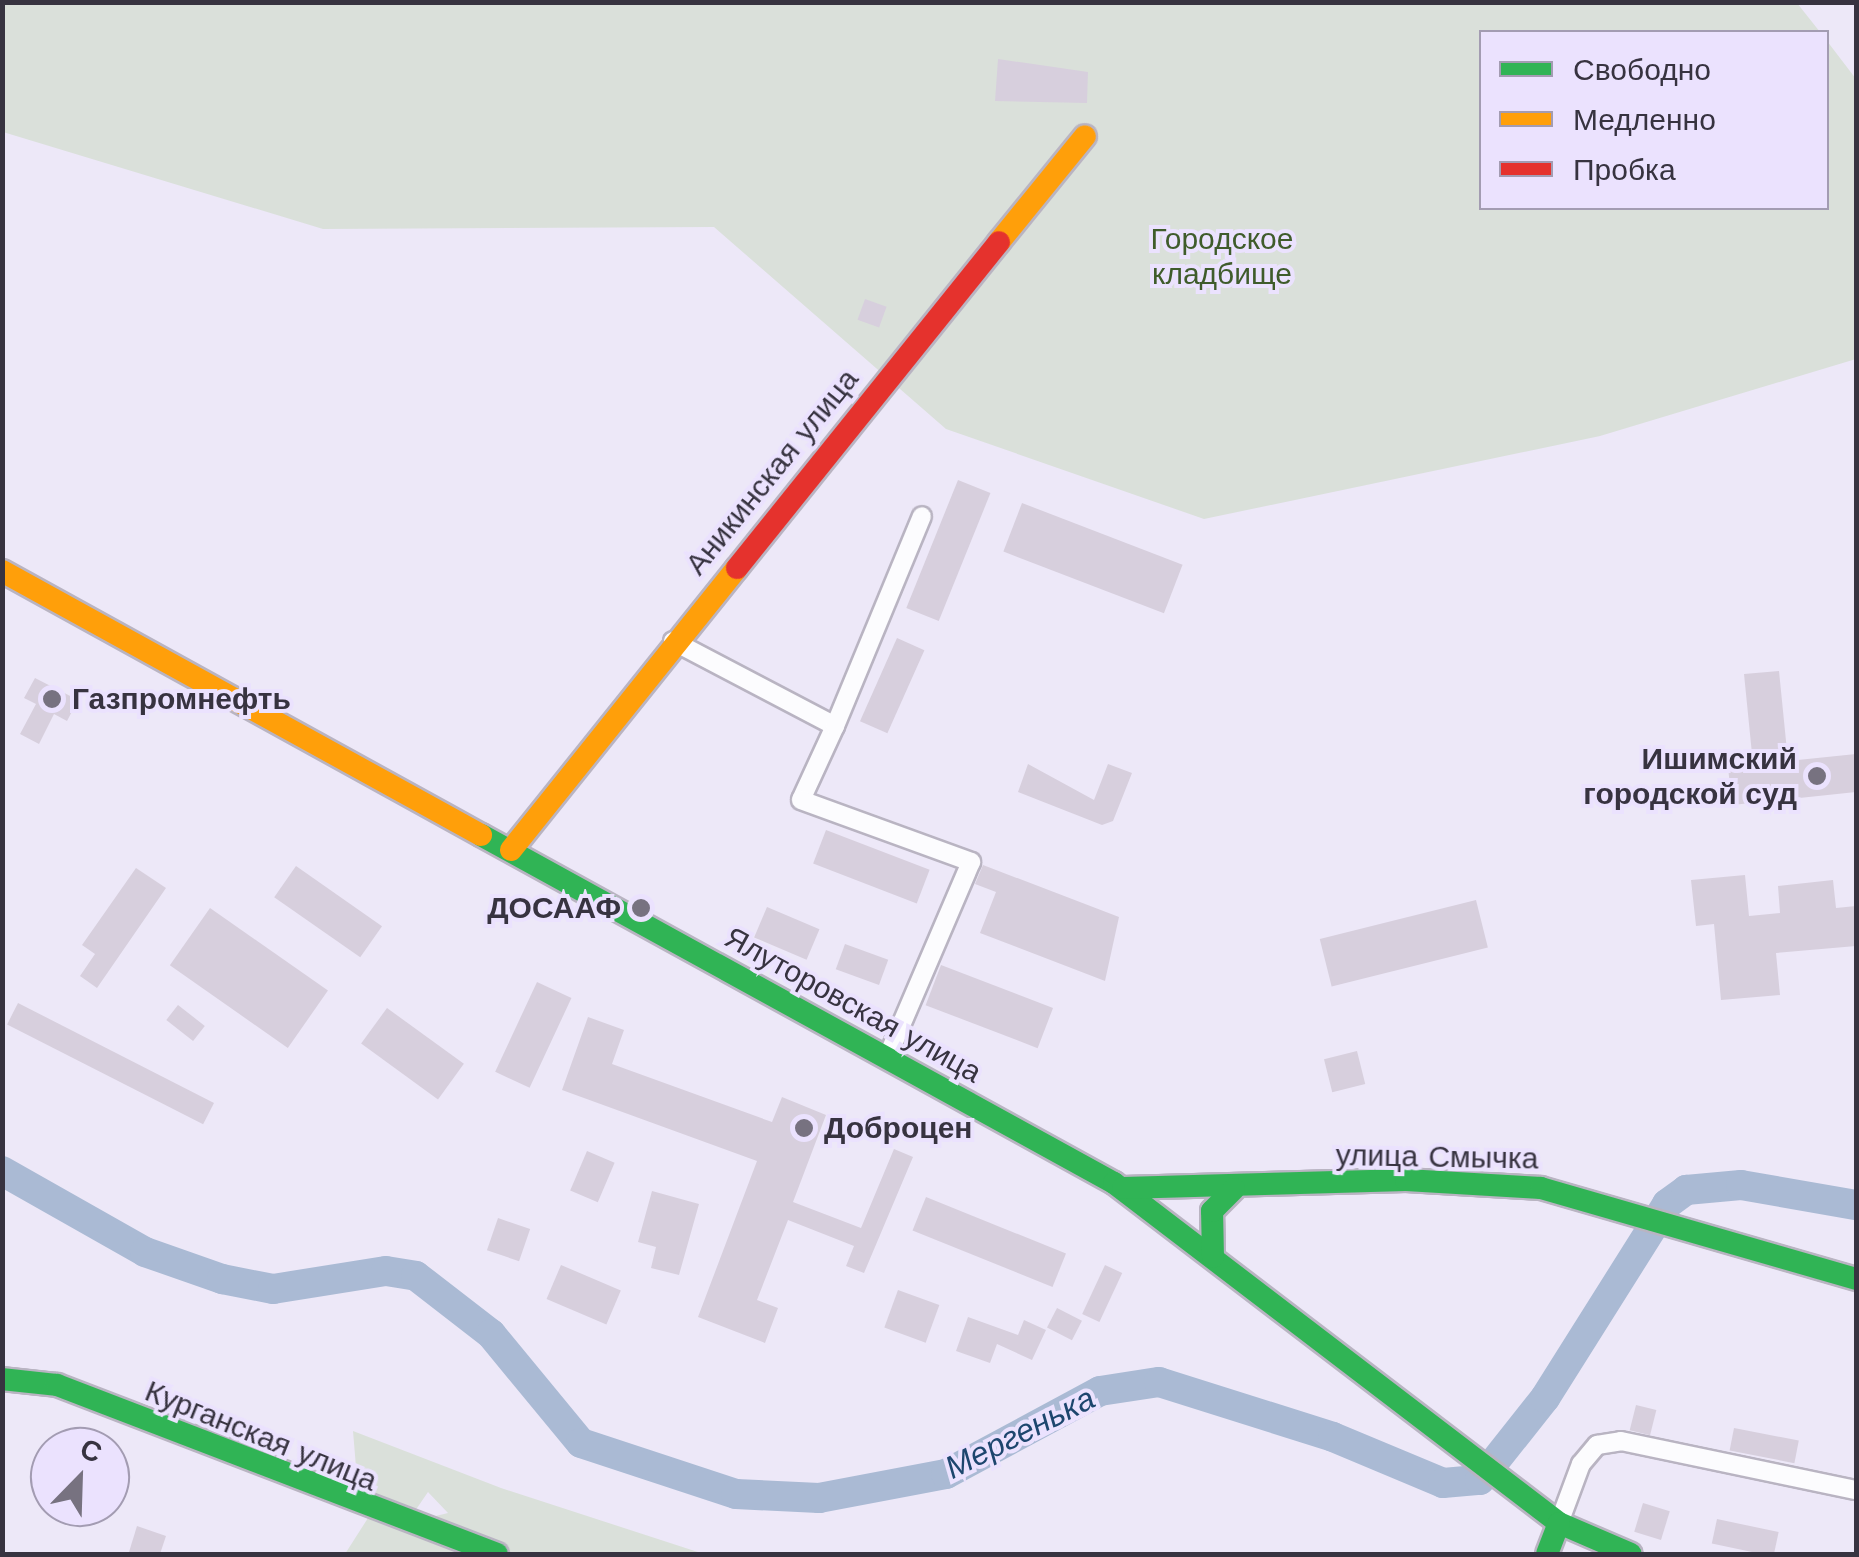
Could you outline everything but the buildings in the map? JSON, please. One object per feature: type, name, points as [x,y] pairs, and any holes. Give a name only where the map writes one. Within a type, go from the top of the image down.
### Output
[{"type":"main road","name":"Аникинская улица","points":[[510,850],[672,640],[1085,136]]},
{"type":"main road","name":"Ялуторовская улица","points":[[2,571],[1123,1188],[1558,1523],[1632,1554]]},
{"type":"main road","name":"улица Смычка","points":[[1123,1188],[1234,1189],[1406,1180],[1541,1188],[1604,1202],[1856,1279]]},
{"type":"main road","points":[[1213,1258],[1212,1211],[1234,1189]]},
{"type":"main road","name":"Курганская улица","points":[[2,1379],[57,1385],[497,1554]]},
{"type":"main road","points":[[1548,1554],[1558,1523]]},
{"type":"street","points":[[886,1058],[972,862],[801,800],[922,516]]},
{"type":"street","points":[[672,640],[835,726]]},
{"type":"street","points":[[1558,1523],[1581,1464],[1597,1445],[1621,1441],[1856,1490]]},
{"type":"green space","name":"Городское кладбище","points":[[2,3],[1797,3],[1818,30],[1479,30],[1479,210],[1829,210],[1829,44],[1856,79],[1856,359],[1600,436],[1204,519],[946,429],[714,227],[323,229],[3,132]]},
{"type":"green space","points":[[353,1431],[501,1488],[704,1554],[345,1554],[368,1518],[391,1527],[448,1513],[428,1492],[415,1511],[380,1516],[357,1479]]},
{"type":"waterway","name":"Мергенька","points":[[2,1171],[145,1252],[222,1279],[273,1289],[386,1271],[416,1276],[491,1334],[581,1443],[736,1494],[819,1498],[946,1474],[1100,1391],[1159,1382],[1333,1437],[1443,1483],[1480,1480],[1545,1398],[1667,1204],[1686,1190],[1741,1185],[1856,1205]]},
{"type":"traffic: fast","points":[[481,835],[1114,1183],[1559,1523],[1631,1554]]},
{"type":"traffic: fast","points":[[1123,1188],[1406,1180],[1541,1188],[1856,1279]]},
{"type":"traffic: fast","points":[[1213,1257],[1212,1211],[1234,1189]]},
{"type":"traffic: fast","points":[[2,1379],[57,1385],[497,1554]]},
{"type":"traffic: fast","points":[[1547,1554],[1559,1523]]},
{"type":"traffic: slow","points":[[999,242],[1085,136]]},
{"type":"traffic: slow","points":[[511,850],[737,568]]},
{"type":"traffic: slow","points":[[2,571],[481,835]]},
{"type":"traffic: jam","points":[[737,568],[999,242]]},
{"type":"place","name":"Газпромнефть","points":[[52,699]]},
{"type":"place","name":"Ишимский городской суд","points":[[1817,776]]},
{"type":"place","name":"ДОСААФ","points":[[641,908]]},
{"type":"place","name":"Доброцен","points":[[804,1128]]}]
